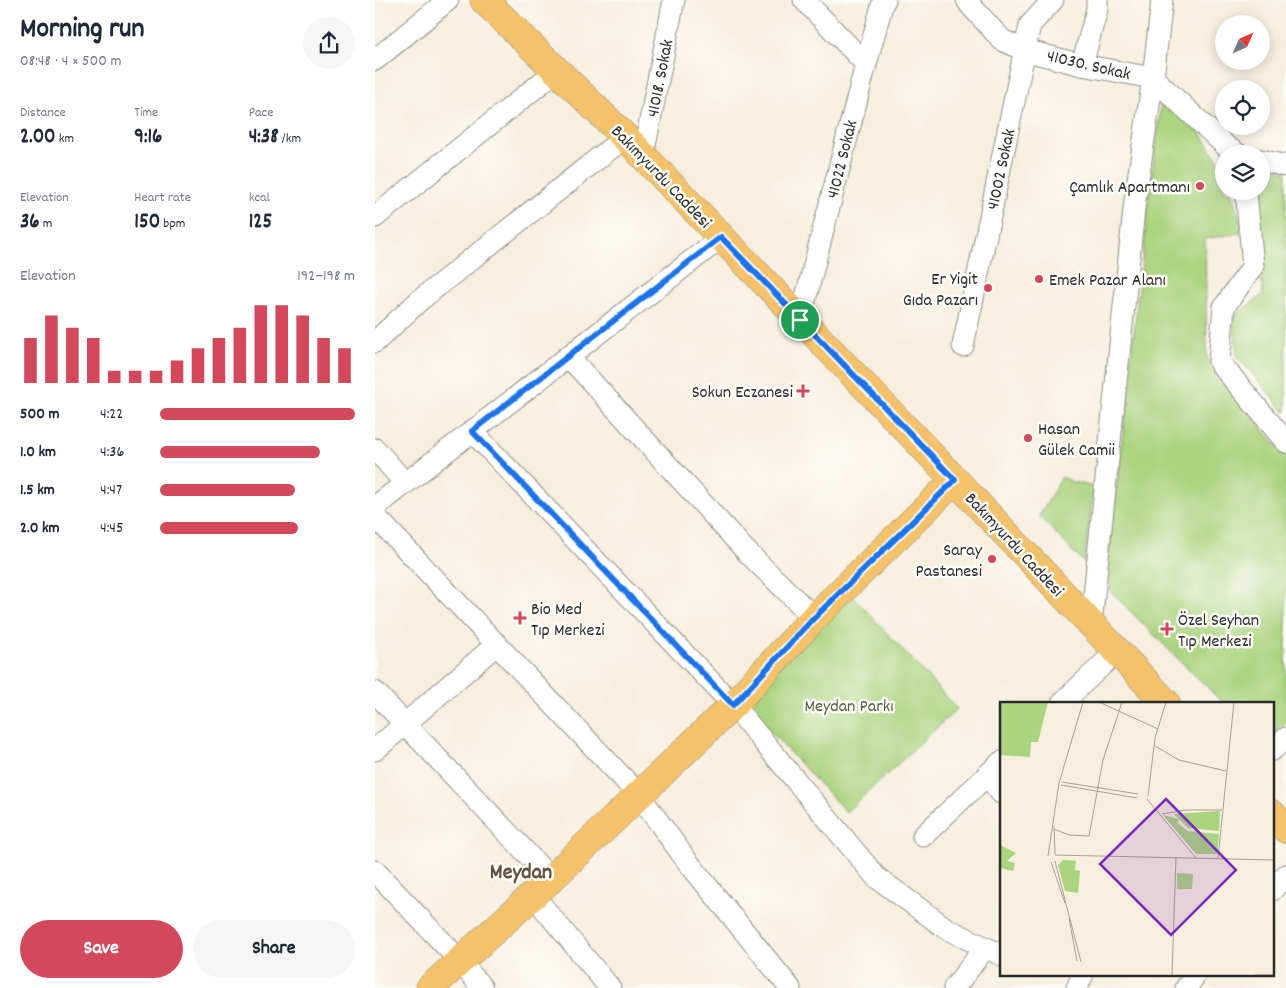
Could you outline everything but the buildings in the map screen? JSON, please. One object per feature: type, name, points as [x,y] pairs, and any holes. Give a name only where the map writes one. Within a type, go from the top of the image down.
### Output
[{"type":"main road","name":"Bakımyurdu Caddesi","points":[[485,0],[634,147],[955,480],[1165,702]]},
{"type":"main road","points":[[431,988],[542,887],[733,705],[814,618],[955,480]]},
{"type":"main road","points":[[1273,815],[1286,828]]},
{"type":"street","points":[[375,60],[447,0]]},
{"type":"street","name":"41018. Sokak","points":[[634,147],[674,0]]},
{"type":"street","points":[[804,0],[866,64]]},
{"type":"street","name":"41022 Sokak","points":[[800,320],[866,64],[885,0]]},
{"type":"street","name":"41030. Sokak","points":[[967,0],[1002,40],[1024,50],[1082,65],[1153,78]]},
{"type":"street","name":"41002 Sokak","points":[[963,346],[1030,25],[1053,0]]},
{"type":"street","points":[[1082,65],[1097,9],[1097,0]]},
{"type":"street","points":[[1091,624],[1135,200],[1153,78],[1161,0]]},
{"type":"street","points":[[375,217],[556,71]]},
{"type":"street","points":[[1153,78],[1225,145]]},
{"type":"street","points":[[375,342],[420,300],[634,147]]},
{"type":"street","points":[[1270,162],[1286,166]]},
{"type":"street","points":[[1246,200],[1253,266],[1224,307],[1219,362],[1286,442]]},
{"type":"street","points":[[375,507],[721,237]]},
{"type":"street","points":[[567,356],[746,551],[814,618]]},
{"type":"street","points":[[472,431],[733,705],[876,877],[947,929],[993,952],[953,988]]},
{"type":"street","points":[[375,450],[405,483]]},
{"type":"street","points":[[375,516],[639,795],[687,861],[790,988]]},
{"type":"street","points":[[375,750],[497,644]]},
{"type":"street","points":[[1063,702],[1117,651]]},
{"type":"street","points":[[375,692],[405,724],[542,887],[610,988]]},
{"type":"street","points":[[1273,749],[1286,738]]},
{"type":"street","points":[[923,836],[994,768],[1000,789]]},
{"type":"street","points":[[375,870],[483,988]]},
{"type":"street","points":[[1273,889],[1286,875]]},
{"type":"street","points":[[1077,988],[1082,976]]},
{"type":"street","points":[[1186,988],[1195,976]]},
{"type":"green space","points":[[1163,91],[1196,125],[1215,156],[1215,200],[1234,200],[1244,232],[1205,239],[1207,357],[1212,368],[1286,457],[1286,722],[1273,733],[1273,702],[1222,702],[1111,592],[1108,564],[1152,172]]},
{"type":"green space","points":[[1270,166],[1286,172],[1286,413],[1237,356],[1233,317],[1263,295],[1253,200],[1270,200]]},
{"type":"green space","points":[[1062,477],[1094,487],[1084,563],[1039,516]]},
{"type":"green space","name":"Meydan Parkı","points":[[850,593],[957,709],[846,812],[744,704]]},
{"type":"place","name":"Çamlık Apartmanı","points":[[1200,186]]},
{"type":"place","name":"Emek Pazar Alanı","points":[[1039,279]]},
{"type":"place","name":"Er Yigit Gıda Pazarı","points":[[988,288]]},
{"type":"place","name":"Sokun Eczanesi","points":[[803,391]]},
{"type":"place","name":"Hasan Gülek Camii","points":[[1028,438]]},
{"type":"place","name":"Saray Pastanesi","points":[[992,559]]},
{"type":"place","name":"Bio Med Tıp Merkezi","points":[[520,618]]},
{"type":"place","name":"Özel Seyhan Tıp Merkezi","points":[[1167,629]]},
{"type":"district","name":"Meydan","points":[[521,870]]},
{"type":"route","points":[[721,237],[800,320],[955,480],[814,618],[733,705],[472,431],[721,237]]}]
